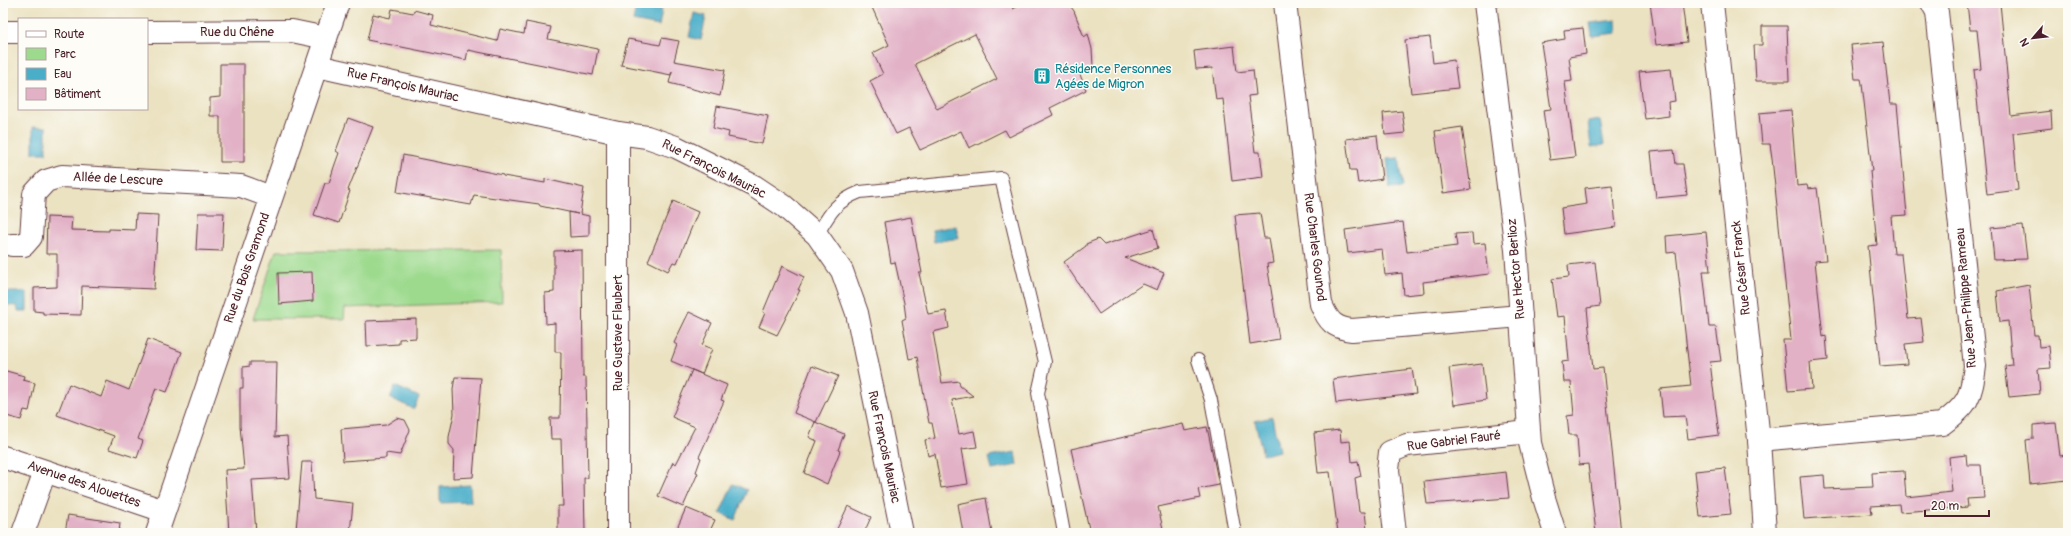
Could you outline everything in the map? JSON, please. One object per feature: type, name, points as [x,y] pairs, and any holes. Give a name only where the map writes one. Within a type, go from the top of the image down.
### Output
[{"type":"street","name":"Rue du Bois Gramond","points":[[157,533],[271,197],[318,66],[338,3]]},
{"type":"street","name":"Rue Charles Gounod","points":[[1285,3],[1321,304],[1331,324],[1340,329],[1352,330],[1520,316]]},
{"type":"street","name":"Rue Hector Berlioz","points":[[1485,3],[1516,250],[1529,432],[1544,498],[1555,533]]},
{"type":"street","name":"Rue César Franck","points":[[1712,3],[1760,440],[1765,533]]},
{"type":"street","name":"Rue Jean-Philippe Rameau","points":[[1760,440],[1942,424],[1959,412],[1972,391],[1974,358],[1937,12],[1932,3]]},
{"type":"street","name":"Rue du Chêne","points":[[148,32],[292,31],[326,38]]},
{"type":"street","points":[[3,32],[18,32]]},
{"type":"street","name":"Rue François Mauriac","points":[[318,66],[618,133],[647,137],[676,147],[754,186],[784,206],[817,235],[842,271],[857,313],[902,533]]},
{"type":"street","name":"Rue Gustave Flaubert","points":[[618,133],[618,533]]},
{"type":"street","name":"Allée de Lescure","points":[[12,245],[24,244],[31,237],[34,194],[46,181],[62,176],[241,186],[271,197]]},
{"type":"street","name":"Rue Gabriel Fauré","points":[[1395,533],[1388,470],[1390,452],[1407,445],[1529,432]]},
{"type":"street","name":"Avenue des Alouettes","points":[[3,457],[164,512]]},
{"type":"street","points":[[23,533],[45,472]]},
{"type":"lane","points":[[817,235],[830,212],[844,198],[860,192],[1001,178],[1045,362],[1038,393],[1064,533]]},
{"type":"lane","points":[[1198,360],[1211,400],[1234,533]]},
{"type":"green space","points":[[501,250],[502,302],[345,308],[344,319],[253,319],[276,251]]},
{"type":"water","points":[[636,5],[662,10],[659,26],[633,21]]},
{"type":"water","points":[[694,13],[706,16],[701,40],[689,37]]},
{"type":"water","points":[[1616,20],[1617,33],[1592,36],[1590,23]]},
{"type":"water","points":[[1600,120],[1604,145],[1591,147],[1588,122]]},
{"type":"water","points":[[33,127],[46,127],[46,153],[33,153]]},
{"type":"water","points":[[1399,158],[1403,187],[1390,188],[1387,159]]},
{"type":"water","points":[[956,226],[959,238],[934,242],[932,230]]},
{"type":"water","points":[[3,292],[27,292],[27,311],[18,311],[17,306],[3,305]]},
{"type":"water","points":[[395,386],[419,397],[414,409],[390,398]]},
{"type":"water","points":[[1272,417],[1279,451],[1263,455],[1255,421]]},
{"type":"water","points":[[1015,452],[1017,465],[992,470],[989,457]]},
{"type":"water","points":[[733,484],[747,490],[735,520],[720,513]]},
{"type":"water","points":[[470,485],[471,502],[440,503],[440,487]]},
{"type":"building","name":"Résidence Personnes Agées de Migron","points":[[870,3],[1010,3],[1013,9],[1025,3],[1068,3],[1074,11],[1084,37],[1088,34],[1092,49],[1093,66],[1079,72],[1086,90],[1050,108],[1053,115],[1009,137],[1005,130],[969,148],[961,131],[920,150],[909,128],[896,134],[870,81],[883,74],[873,53],[889,45]],"holes":[[[975,34],[997,79],[937,109],[915,64]]]},
{"type":"building","points":[[1650,3],[1682,3],[1687,42],[1656,45]]},
{"type":"building","points":[[1967,3],[2000,3],[2011,116],[2051,111],[2052,128],[2013,133],[2018,190],[1987,194],[1974,70],[1981,69],[1977,30],[1970,30]]},
{"type":"building","points":[[392,9],[413,13],[414,10],[433,15],[431,25],[497,41],[500,29],[524,34],[526,22],[551,27],[548,39],[598,49],[593,75],[468,50],[466,60],[367,40],[373,14],[390,18]]},
{"type":"building","points":[[1762,26],[1787,26],[1789,81],[1756,81],[1754,45],[1762,45]]},
{"type":"building","points":[[1583,28],[1586,54],[1569,57],[1572,81],[1565,82],[1575,157],[1550,160],[1543,110],[1551,109],[1541,43],[1565,39],[1564,30]]},
{"type":"building","points":[[1430,37],[1433,63],[1454,60],[1458,88],[1411,93],[1405,40]]},
{"type":"building","points":[[662,38],[679,41],[674,61],[725,70],[720,96],[669,83],[671,75],[621,65],[628,39],[660,45]]},
{"type":"building","points":[[1883,42],[1890,104],[1897,104],[1907,215],[1891,216],[1894,254],[1901,254],[1908,319],[1921,318],[1924,342],[1905,344],[1907,364],[1880,366],[1868,246],[1877,245],[1870,171],[1872,171],[1862,84],[1861,79],[1855,79],[1851,45]]},
{"type":"building","points":[[1234,46],[1237,72],[1253,70],[1256,95],[1248,96],[1255,152],[1260,152],[1263,177],[1232,181],[1223,99],[1216,100],[1212,68],[1196,69],[1194,51]]},
{"type":"building","points":[[220,64],[244,64],[244,162],[220,162],[220,116],[210,116],[210,98],[220,97]]},
{"type":"building","points":[[1671,69],[1675,101],[1668,102],[1669,116],[1645,119],[1639,72]]},
{"type":"building","points":[[717,106],[768,116],[762,144],[728,137],[729,132],[713,128]]},
{"type":"building","points":[[1791,110],[1797,186],[1807,185],[1808,189],[1817,188],[1826,260],[1815,261],[1823,337],[1826,336],[1828,360],[1810,362],[1812,389],[1788,391],[1783,340],[1791,340],[1772,158],[1770,144],[1762,144],[1759,113]]},
{"type":"building","points":[[1402,111],[1405,133],[1385,135],[1383,113]]},
{"type":"building","points":[[348,118],[373,127],[348,190],[350,191],[339,223],[314,215],[325,183],[329,183],[339,153],[336,151]]},
{"type":"building","points":[[1462,127],[1471,189],[1443,193],[1435,131]]},
{"type":"building","points":[[1377,135],[1382,179],[1358,183],[1356,170],[1350,170],[1346,139]]},
{"type":"building","points":[[1674,150],[1676,164],[1683,164],[1687,195],[1656,198],[1651,152]]},
{"type":"building","points":[[403,155],[503,176],[545,183],[545,179],[584,188],[580,214],[589,216],[589,236],[570,237],[569,212],[540,206],[539,204],[474,195],[471,205],[397,192]]},
{"type":"building","points":[[1612,185],[1616,227],[1564,234],[1561,208],[1587,204],[1585,188]]},
{"type":"building","points":[[673,201],[698,212],[677,263],[673,262],[668,271],[648,261]]},
{"type":"building","points":[[198,213],[224,213],[222,251],[196,250]]},
{"type":"building","points":[[1260,213],[1264,238],[1269,238],[1273,263],[1267,264],[1279,339],[1250,344],[1235,215]]},
{"type":"building","points":[[136,214],[158,215],[154,289],[82,286],[81,315],[43,314],[43,312],[34,311],[34,288],[57,287],[57,254],[46,254],[47,217],[72,218],[71,230],[109,231],[109,229],[135,230]]},
{"type":"building","points":[[911,217],[922,273],[919,273],[928,314],[946,311],[949,328],[933,332],[942,383],[959,381],[960,386],[973,396],[952,400],[959,434],[974,431],[977,447],[962,449],[968,484],[941,488],[935,454],[928,456],[925,440],[935,438],[932,423],[929,423],[917,357],[909,359],[902,320],[906,318],[904,303],[895,262],[891,263],[884,222]]},
{"type":"building","points":[[1403,222],[1407,252],[1457,246],[1455,234],[1472,233],[1473,244],[1485,243],[1489,274],[1423,282],[1424,293],[1404,295],[1402,273],[1385,275],[1382,249],[1348,253],[1345,230]]},
{"type":"building","points":[[2023,225],[2027,259],[1994,260],[1991,228]]},
{"type":"building","points":[[1153,229],[1158,248],[1125,258],[1164,273],[1157,290],[1143,284],[1099,314],[1064,262],[1086,246],[1086,244],[1098,239],[1104,245]]},
{"type":"building","points":[[1706,232],[1710,271],[1703,271],[1709,327],[1716,327],[1721,361],[1710,362],[1719,435],[1688,439],[1685,416],[1663,417],[1660,389],[1691,386],[1676,252],[1667,253],[1666,236]]},
{"type":"building","points":[[582,250],[583,377],[586,377],[588,478],[584,478],[585,533],[558,533],[558,506],[563,506],[561,439],[551,439],[550,418],[560,418],[561,352],[555,352],[555,323],[546,324],[545,293],[554,292],[554,251]]},
{"type":"building","points":[[1595,262],[1600,306],[1587,308],[1593,369],[1603,368],[1621,533],[1596,533],[1588,464],[1579,465],[1577,435],[1569,435],[1567,416],[1574,415],[1571,382],[1564,382],[1562,362],[1569,361],[1565,316],[1557,317],[1552,279],[1569,277],[1568,265]]},
{"type":"building","points":[[782,266],[804,277],[798,290],[800,290],[777,335],[759,327],[765,313],[763,312]]},
{"type":"building","points":[[312,272],[313,301],[279,304],[278,273]]},
{"type":"building","points":[[2029,285],[2034,335],[2038,335],[2039,347],[2049,346],[2051,368],[2038,369],[2040,394],[2009,397],[2005,366],[2012,365],[2008,321],[2000,322],[1997,291]]},
{"type":"building","points":[[689,312],[712,323],[702,345],[712,349],[702,374],[671,361],[677,345],[674,343]]},
{"type":"building","points":[[416,319],[416,338],[399,339],[399,344],[367,346],[366,321]]},
{"type":"building","points":[[148,339],[182,352],[167,392],[156,388],[138,439],[143,441],[137,458],[109,449],[114,436],[57,415],[69,384],[101,397],[107,381],[129,390]]},
{"type":"building","points":[[250,362],[277,362],[275,437],[287,436],[290,478],[252,480],[256,533],[229,533],[225,470],[244,469],[240,426],[240,388],[243,388],[243,367],[250,366]]},
{"type":"building","points":[[1482,364],[1486,400],[1454,405],[1449,368]]},
{"type":"building","points":[[812,366],[838,376],[816,422],[794,413]]},
{"type":"building","points":[[1412,369],[1416,394],[1336,403],[1333,379]]},
{"type":"building","points":[[3,370],[24,376],[23,380],[35,383],[29,411],[24,410],[21,420],[3,415]]},
{"type":"building","points":[[692,370],[727,385],[721,400],[724,401],[699,457],[701,458],[696,472],[698,473],[683,507],[658,496],[673,462],[676,464],[695,427],[672,417]]},
{"type":"building","points":[[455,377],[481,378],[473,477],[453,478],[454,450],[449,444],[449,437],[454,414],[453,389]]},
{"type":"building","points":[[397,418],[405,420],[410,430],[400,455],[386,453],[386,458],[343,461],[341,429],[386,425]]},
{"type":"building","points":[[815,422],[844,434],[838,450],[840,451],[827,484],[804,473],[817,441],[809,437]]},
{"type":"building","points":[[2056,423],[2060,456],[2067,455],[2068,480],[2030,484],[2026,440],[2033,439],[2033,425]]},
{"type":"building","points":[[1183,424],[1185,431],[1207,427],[1219,485],[1198,489],[1200,498],[1158,507],[1164,533],[1090,533],[1071,449]]},
{"type":"building","points":[[1340,430],[1341,442],[1350,441],[1352,462],[1358,461],[1361,476],[1355,478],[1359,512],[1365,512],[1367,530],[1361,531],[1362,533],[1338,533],[1330,472],[1318,473],[1314,433]]},
{"type":"building","points":[[1966,455],[1967,465],[1981,465],[1984,498],[1967,499],[1968,507],[1900,512],[1899,504],[1871,506],[1872,514],[1804,519],[1800,477],[1824,475],[1825,489],[1873,487],[1872,473],[1904,471],[1906,497],[1952,492],[1949,457]]},
{"type":"building","points":[[302,462],[312,462],[314,499],[353,503],[350,533],[296,530]]},
{"type":"building","points":[[1725,468],[1731,514],[1700,517],[1695,471]]},
{"type":"building","points":[[1506,472],[1509,498],[1427,504],[1424,481]]},
{"type":"building","points":[[986,498],[992,533],[963,533],[958,504]]},
{"type":"building","points":[[848,506],[871,517],[864,533],[835,533]]},
{"type":"building","points":[[686,508],[715,520],[709,533],[675,533]]},
{"type":"building","points":[[68,515],[120,523],[119,533],[65,533]]},
{"type":"place","name":"Résidence Personnes Agées de Migron","points":[[1042,76]]}]
